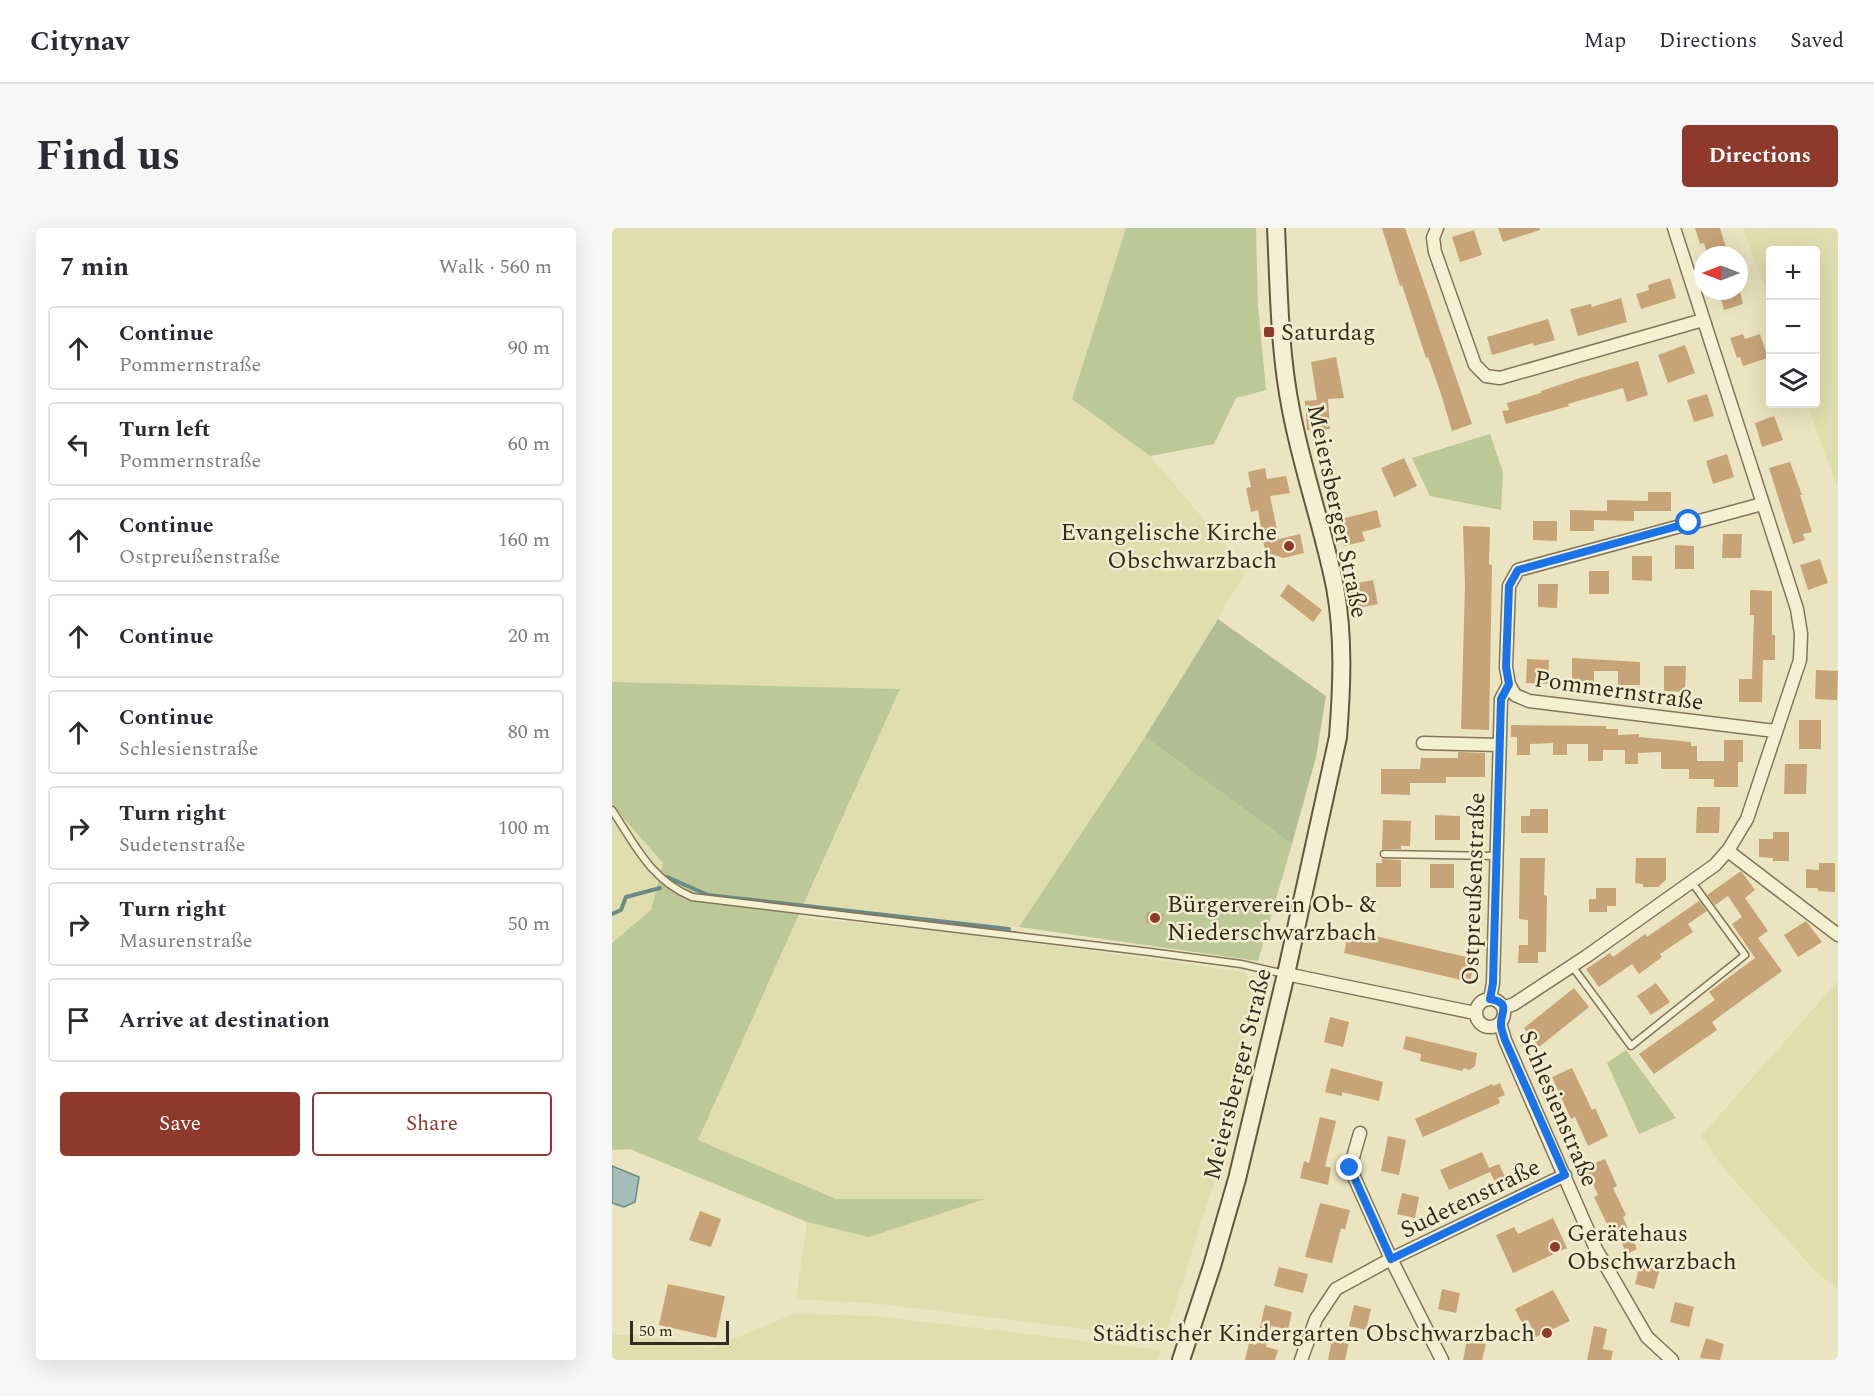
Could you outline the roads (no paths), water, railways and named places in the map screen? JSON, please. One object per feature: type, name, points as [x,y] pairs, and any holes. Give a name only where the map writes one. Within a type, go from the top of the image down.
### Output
[{"type":"main road","name":"Meiersberger Straße","points":[[1181,1360],[1212,1266],[1237,1179],[1286,974],[1338,737],[1342,692],[1342,650],[1335,589],[1323,531],[1300,453],[1285,376],[1276,228]]},
{"type":"street","points":[[1437,228],[1432,238],[1435,252],[1475,365],[1486,376],[1500,378],[1703,320]]},
{"type":"street","name":"Ostpreußenstraße","points":[[1503,1008],[1514,1004],[1572,965],[1715,865],[1728,851],[1747,819],[1800,660],[1801,634],[1797,609],[1674,228]]},
{"type":"street","name":"Pommernstraße","points":[[1762,504],[1518,570],[1509,586],[1506,667],[1509,684],[1515,695],[1529,701],[1775,731]]},
{"type":"street","name":"Ostpreußenstraße","points":[[1490,999],[1493,983],[1501,699],[1509,684]]},
{"type":"street","points":[[1423,743],[1500,745]]},
{"type":"street","points":[[1728,851],[1838,935]]},
{"type":"street","name":"Ostpreußenstraße","points":[[1286,974],[1475,1013]]},
{"type":"street","points":[[1490,999],[1500,1003],[1503,1008],[1504,1013],[1500,1023],[1490,1028],[1480,1024],[1475,1013],[1479,1003],[1490,999]]},
{"type":"street","name":"Schlesienstraße","points":[[1500,1023],[1505,1040],[1596,1248],[1647,1337],[1672,1360]]},
{"type":"street","points":[[1360,1133],[1350,1168],[1391,1259],[1442,1360]]},
{"type":"street","name":"Sudetenstraße","points":[[1301,1360],[1316,1319],[1336,1289],[1391,1259],[1565,1175]]},
{"type":"lane","points":[[612,810],[642,858],[675,890],[692,897],[1150,952],[1241,964],[1286,974]]},
{"type":"lane","points":[[1384,854],[1497,856]]},
{"type":"lane","points":[[1572,965],[1631,1046],[1745,955],[1691,881]]},
{"type":"water","points":[[612,1166],[639,1177],[635,1202],[624,1207],[612,1203]]},
{"type":"waterway","points":[[667,877],[708,895],[1009,929]]},
{"type":"waterway","points":[[612,914],[621,910],[626,897],[660,888]]},
{"type":"place","name":"Saturdag","points":[[1269,332]]},
{"type":"place","name":"Evangelische Kirche Obschwarzbach","points":[[1289,546]]},
{"type":"place","name":"Bürgerverein Ob- & Niederschwarzbach","points":[[1155,918]]},
{"type":"place","name":"Gerätehaus Obschwarzbach","points":[[1555,1247]]},
{"type":"place","name":"Städtischer Kindergarten Obschwarzbach","points":[[1547,1333]]}]
